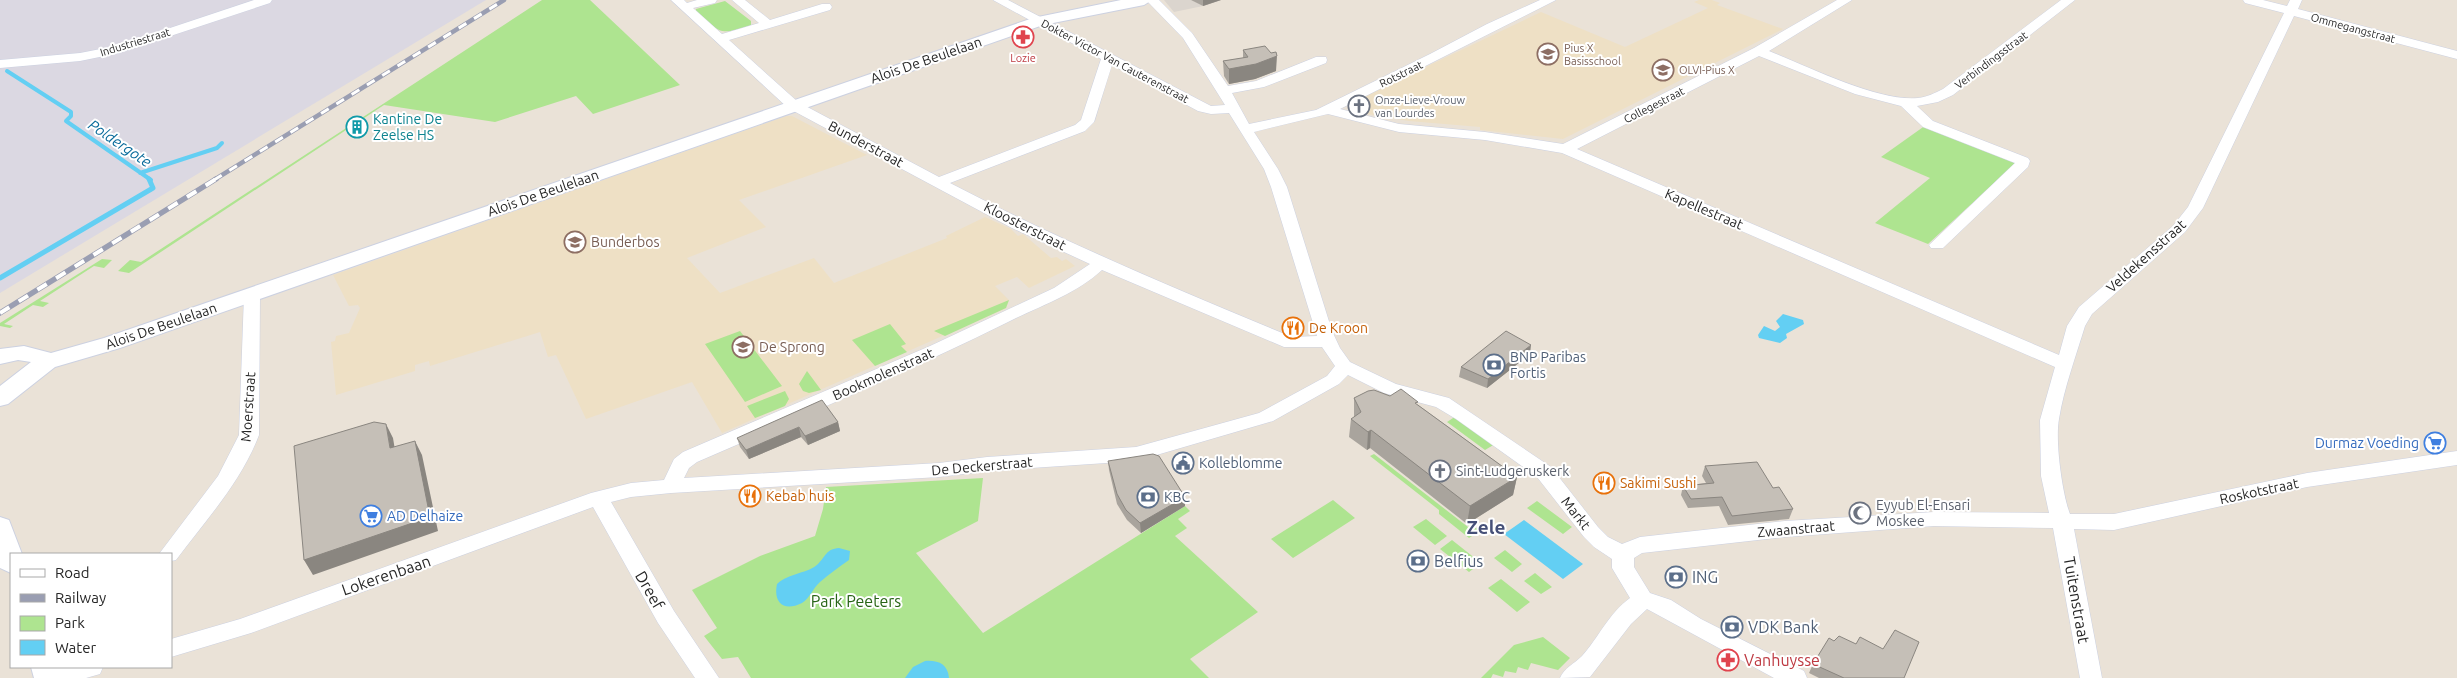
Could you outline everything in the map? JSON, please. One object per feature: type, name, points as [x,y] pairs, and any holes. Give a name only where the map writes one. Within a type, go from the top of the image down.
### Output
[{"type":"street","name":"Industriestraat","points":[[0,64],[80,58],[119,50],[266,0]]},
{"type":"street","points":[[681,4],[711,0]]},
{"type":"street","points":[[738,0],[768,24]]},
{"type":"street","name":"Dokter Victor Van Cauterenstraat","points":[[1000,0],[1203,108],[1211,110],[1233,109]]},
{"type":"street","name":"Alois De Beulelaan","points":[[47,362],[112,343],[252,295],[793,105],[1039,21],[1144,0]]},
{"type":"street","points":[[1152,0],[1188,36],[1264,156],[1279,187],[1326,341],[1344,366]]},
{"type":"street","name":"Rotstraat","points":[[1246,129],[1328,110],[1508,19],[1550,0]]},
{"type":"street","name":"Collegestraat","points":[[1565,149],[1759,52],[1846,0]]},
{"type":"street","name":"Verbindingsstraat","points":[[1759,52],[1869,95],[1906,103],[1927,102],[1948,92],[2069,0]]},
{"type":"street","name":"Ommegangstraat","points":[[2249,0],[2293,5],[2457,55]]},
{"type":"street","name":"Bunderstraat","points":[[681,4],[793,105],[938,182]]},
{"type":"street","name":"Veldekensstraat","points":[[2062,522],[2051,476],[2049,420],[2078,320],[2085,311],[2179,229],[2195,208],[2293,5]]},
{"type":"street","points":[[720,39],[826,7]]},
{"type":"street","points":[[938,182],[1080,128],[1087,122],[1108,57]]},
{"type":"street","points":[[1224,91],[1260,84],[1321,60]]},
{"type":"street","points":[[1906,103],[1928,124],[2023,161],[2023,164],[1937,245]]},
{"type":"street","name":"Kapellestraat","points":[[1328,110],[1399,128],[1485,136],[1565,149],[2064,364]]},
{"type":"street","name":"Kloosterstraat","points":[[938,182],[1018,224],[1100,263],[1290,343],[1326,341]]},
{"type":"street","name":"Bookmolenstraat","points":[[671,486],[681,464],[690,457],[842,393],[1001,320],[1085,278],[1100,263]]},
{"type":"street","name":"Moerstraat","points":[[170,553],[234,467],[244,450],[249,435],[252,295]]},
{"type":"street","points":[[0,357],[17,353],[42,357],[47,362],[0,398]]},
{"type":"street","name":"De Deckerstraat","points":[[598,498],[630,490],[671,486],[939,470],[987,464],[1136,454],[1266,417],[1333,380],[1342,371],[1344,366]]},
{"type":"street","name":"Markt","points":[[1344,366],[1390,389],[1442,402],[1463,415],[1544,472],[1591,532],[1601,542],[1623,555]]},
{"type":"street","name":"Roskotstraat","points":[[2062,522],[2114,522],[2307,480],[2457,458]]},
{"type":"street","name":"Lokerenbaan","points":[[172,648],[243,627],[598,498]]},
{"type":"street","name":"Dreef","points":[[598,498],[666,617],[708,678]]},
{"type":"street","name":"Zwaanstraat","points":[[1623,555],[1630,548],[1640,545],[1785,528],[1934,519],[2062,522]]},
{"type":"street","name":"Tuitenstraat","points":[[2062,522],[2091,678]]},
{"type":"street","points":[[0,526],[10,560]]},
{"type":"street","points":[[1623,555],[1623,568],[1643,600]]},
{"type":"street","points":[[1578,672],[1625,614],[1643,600],[1655,601],[1706,632],[1796,678]]},
{"type":"street","points":[[49,678],[84,668]]},
{"type":"shaded area","points":[[0,0],[486,0],[0,293]]},
{"type":"shaded area","points":[[1164,0],[1192,0],[1203,6],[1174,12]]},
{"type":"shaded area","name":"OLVI-Pius X","points":[[1712,0],[1720,3],[1717,5],[1783,29],[1563,139],[1480,130],[1480,127],[1409,121],[1350,111],[1361,109],[1354,101],[1541,12],[1625,47],[1708,8],[1694,2]]},
{"type":"shaded area","points":[[786,116],[792,116],[867,155],[739,200],[766,227],[687,258],[720,293],[814,258],[834,283],[947,238],[946,236],[985,217],[1011,229],[1018,236],[1023,234],[1051,258],[1057,257],[1062,261],[1066,259],[1075,266],[1029,288],[1017,277],[995,286],[1009,300],[1006,308],[722,433],[692,382],[586,419],[556,355],[548,357],[540,332],[430,366],[429,361],[415,365],[415,371],[336,395],[331,342],[335,341],[336,336],[349,333],[360,308],[358,305],[349,306],[333,275]]},
{"type":"green space","points":[[542,0],[590,0],[680,85],[593,114],[576,96],[495,122],[384,105],[129,273],[118,271],[130,260],[141,262]]},
{"type":"green space","points":[[725,1],[751,21],[751,26],[732,31],[721,31],[696,12],[696,9]]},
{"type":"green space","points":[[1926,125],[2017,162],[1928,244],[1875,223],[1930,178],[1881,157]]},
{"type":"green space","points":[[102,259],[112,260],[104,268],[94,266],[40,301],[49,303],[43,307],[33,305],[4,324],[13,326],[10,328],[0,326],[0,323]]},
{"type":"green space","points":[[1009,300],[1006,308],[945,336],[934,331]]},
{"type":"green space","points":[[890,324],[906,344],[901,346],[907,352],[875,366],[852,340]]},
{"type":"green space","points":[[740,331],[782,386],[745,402],[705,344]]},
{"type":"green space","points":[[807,371],[821,390],[809,393],[803,391],[799,384]]},
{"type":"green space","points":[[785,391],[789,399],[785,406],[755,418],[747,406]]},
{"type":"green space","points":[[1456,416],[1495,444],[1485,450],[1447,422]]},
{"type":"green space","points":[[1374,454],[1468,527],[1472,525],[1480,531],[1469,538],[1439,514],[1439,510],[1370,456]]},
{"type":"green space","name":"Park Peeters","points":[[983,478],[978,521],[916,553],[983,633],[1185,506],[1190,511],[1178,519],[1187,528],[1175,536],[1258,612],[1190,659],[1209,678],[751,678],[738,657],[722,659],[704,636],[717,628],[692,590],[760,556],[815,536],[823,509],[826,487]]},
{"type":"green space","points":[[1333,500],[1355,518],[1293,558],[1271,539]]},
{"type":"green space","points":[[1537,501],[1572,527],[1563,534],[1527,508]]},
{"type":"green space","points":[[1426,519],[1447,536],[1435,545],[1413,527]]},
{"type":"green space","points":[[1452,540],[1481,563],[1469,572],[1440,549]]},
{"type":"green space","points":[[1505,550],[1522,564],[1512,572],[1494,558]]},
{"type":"green space","points":[[1535,573],[1552,587],[1541,594],[1524,581]]},
{"type":"green space","points":[[1501,579],[1530,602],[1517,612],[1488,588]]},
{"type":"green space","points":[[1543,637],[1570,658],[1558,670],[1531,663],[1528,670],[1518,667],[1516,673],[1505,671],[1503,677],[1493,674],[1491,678],[1481,678],[1514,645]]},
{"type":"water","points":[[1783,314],[1803,320],[1804,324],[1786,334],[1787,338],[1780,343],[1759,338],[1758,335],[1764,326],[1775,331],[1780,327],[1776,321]]},
{"type":"water","points":[[1524,520],[1583,564],[1563,579],[1504,534]]},
{"type":"water","points":[[839,548],[850,551],[849,560],[820,582],[802,603],[796,606],[785,606],[778,601],[777,584],[787,577],[814,567],[829,551]]},
{"type":"water","points":[[925,661],[938,662],[944,666],[947,669],[949,678],[905,678],[913,667]]},
{"type":"building","points":[[1265,46],[1271,53],[1276,52],[1277,56],[1256,64],[1229,69],[1223,61],[1248,57],[1243,50]]},
{"type":"building","name":"BNP Paribas Fortis","points":[[1506,331],[1531,345],[1488,379],[1461,367]]},
{"type":"building","name":"Sint-Ludgeruskerk","points":[[1401,389],[1418,402],[1415,403],[1517,477],[1470,506],[1371,430],[1368,432],[1351,419],[1361,412],[1354,398],[1374,390],[1390,396]]},
{"type":"building","points":[[822,400],[838,422],[805,436],[799,427],[746,450],[737,438]]},
{"type":"building","name":"AD Delhaize","points":[[374,422],[386,424],[390,448],[415,441],[430,517],[304,560],[294,446]]},
{"type":"building","name":"KBC","points":[[1153,454],[1159,456],[1185,497],[1140,523],[1126,510],[1117,494],[1108,461]]},
{"type":"building","points":[[1757,462],[1773,488],[1779,487],[1793,509],[1732,516],[1722,497],[1691,499],[1683,486],[1714,483],[1705,466]]},
{"type":"building","points":[[1895,630],[1919,642],[1904,678],[1844,678],[1813,664],[1829,638],[1834,641],[1839,636],[1856,644],[1860,637],[1883,649]]},
{"type":"waterway","name":"Poldergote","points":[[7,71],[71,112],[71,116],[66,121],[141,173]]},
{"type":"waterway","points":[[141,173],[217,148],[222,143]]},
{"type":"waterway","name":"Poldergote","points":[[141,173],[151,180]]},
{"type":"waterway","name":"Poldergote","points":[[0,278],[153,188],[149,179]]},
{"type":"railway","points":[[214,180],[504,0]]},
{"type":"railway","points":[[0,313],[216,179]]},
{"type":"place","name":"Lozie","points":[[1023,37]]},
{"type":"place","name":"Pius X Basisschool","points":[[1548,54]]},
{"type":"place","name":"OLVI-Pius X","points":[[1663,70]]},
{"type":"place","name":"Onze-Lieve-Vrouw van Lourdes","points":[[1359,106]]},
{"type":"place","name":"Kantine De Zeelse HS","points":[[357,127]]},
{"type":"place","name":"Bunderbos","points":[[575,242]]},
{"type":"place","name":"De Kroon","points":[[1293,328]]},
{"type":"place","name":"De Sprong","points":[[743,347]]},
{"type":"place","name":"BNP Paribas Fortis","points":[[1494,365]]},
{"type":"place","name":"Durmaz Voeding","points":[[2435,443]]},
{"type":"place","name":"Kolleblomme","points":[[1183,463]]},
{"type":"place","name":"Sint-Ludgeruskerk","points":[[1440,471]]},
{"type":"place","name":"Sakimi Sushi","points":[[1604,483]]},
{"type":"place","name":"Kebab huis","points":[[750,496]]},
{"type":"place","name":"KBC","points":[[1148,497]]},
{"type":"place","name":"Eyyub El-Ensari Moskee","points":[[1860,513]]},
{"type":"place","name":"AD Delhaize","points":[[371,516]]},
{"type":"place","name":"Belfius","points":[[1418,561]]},
{"type":"place","name":"ING","points":[[1676,577]]},
{"type":"place","name":"VDK Bank","points":[[1732,627]]},
{"type":"place","name":"Vanhuysse","points":[[1728,660]]},
{"type":"district","name":"Zele","points":[[1486,527]]}]
